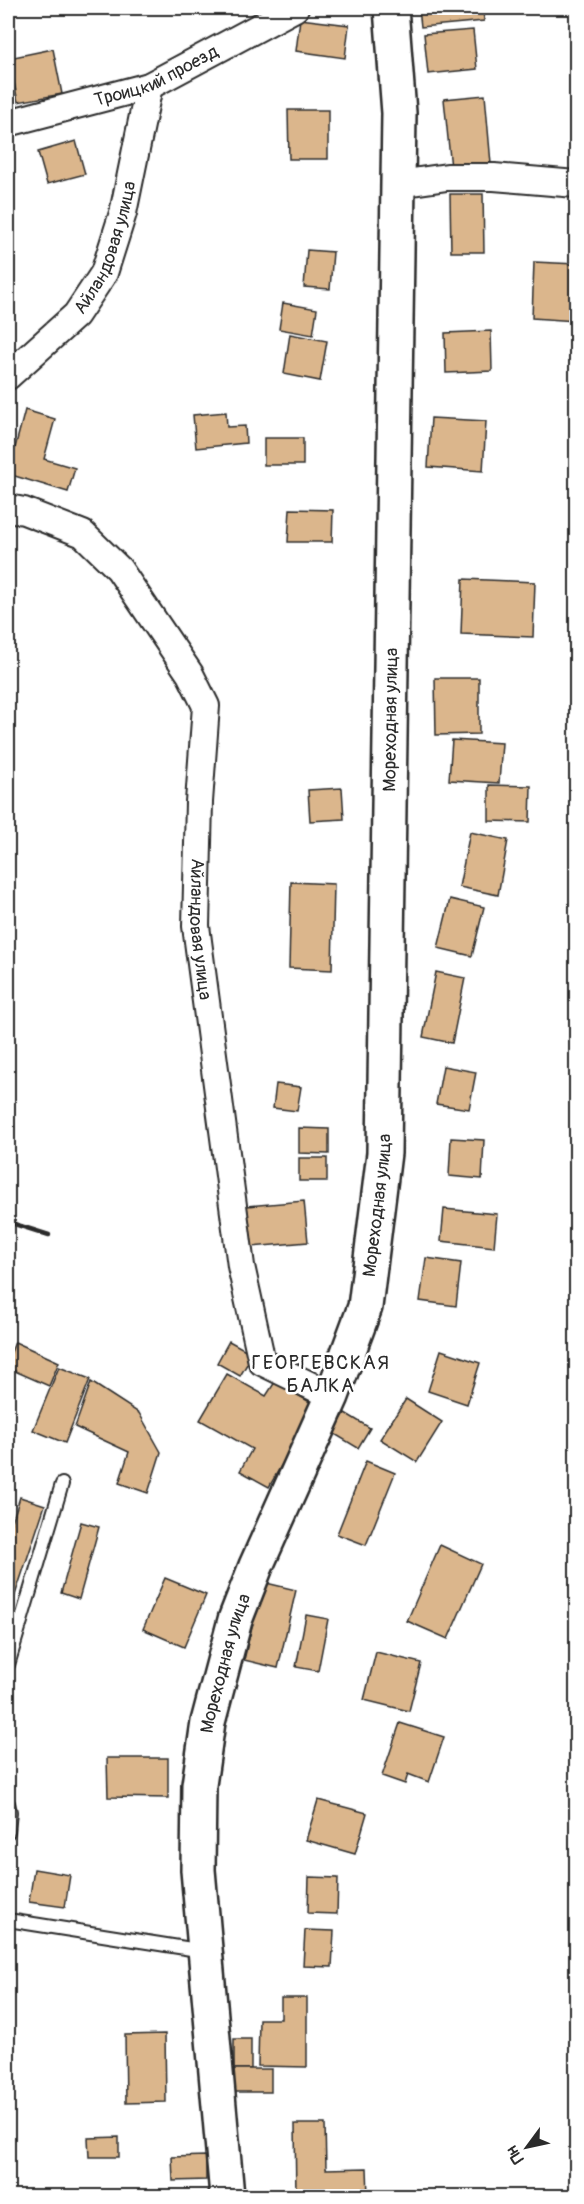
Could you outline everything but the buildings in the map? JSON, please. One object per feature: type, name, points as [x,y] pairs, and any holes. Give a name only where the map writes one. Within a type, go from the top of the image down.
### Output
[{"type":"street","name":"Троицкий проезд","points":[[8,123],[149,86],[295,8]]},
{"type":"street","name":"Мореходная улица","points":[[226,2196],[198,1870],[198,1785],[208,1722],[235,1620],[256,1566],[332,1396],[365,1307],[384,1153],[399,113],[391,8]]},
{"type":"street","name":"Айландовая улица","points":[[8,376],[76,315],[104,273],[123,213],[149,86]]},
{"type":"street","points":[[398,184],[447,177],[494,177],[576,184]]},
{"type":"street","name":"Айландовая улица","points":[[8,508],[24,511],[83,534],[119,569],[190,674],[206,706],[199,802],[196,926],[240,1266],[262,1362],[332,1396]]},
{"type":"lane","points":[[8,1665],[62,1484]]},
{"type":"lane","points":[[8,1803],[10,1812],[8,1832]]},
{"type":"lane","points":[[8,1920],[206,1952]]},
{"type":"railway","points":[[8,1222],[49,1235]]},
{"type":"district","name":"ГЕОРГЕВСКАЯ БАЛКА","points":[[321,1374]]}]
